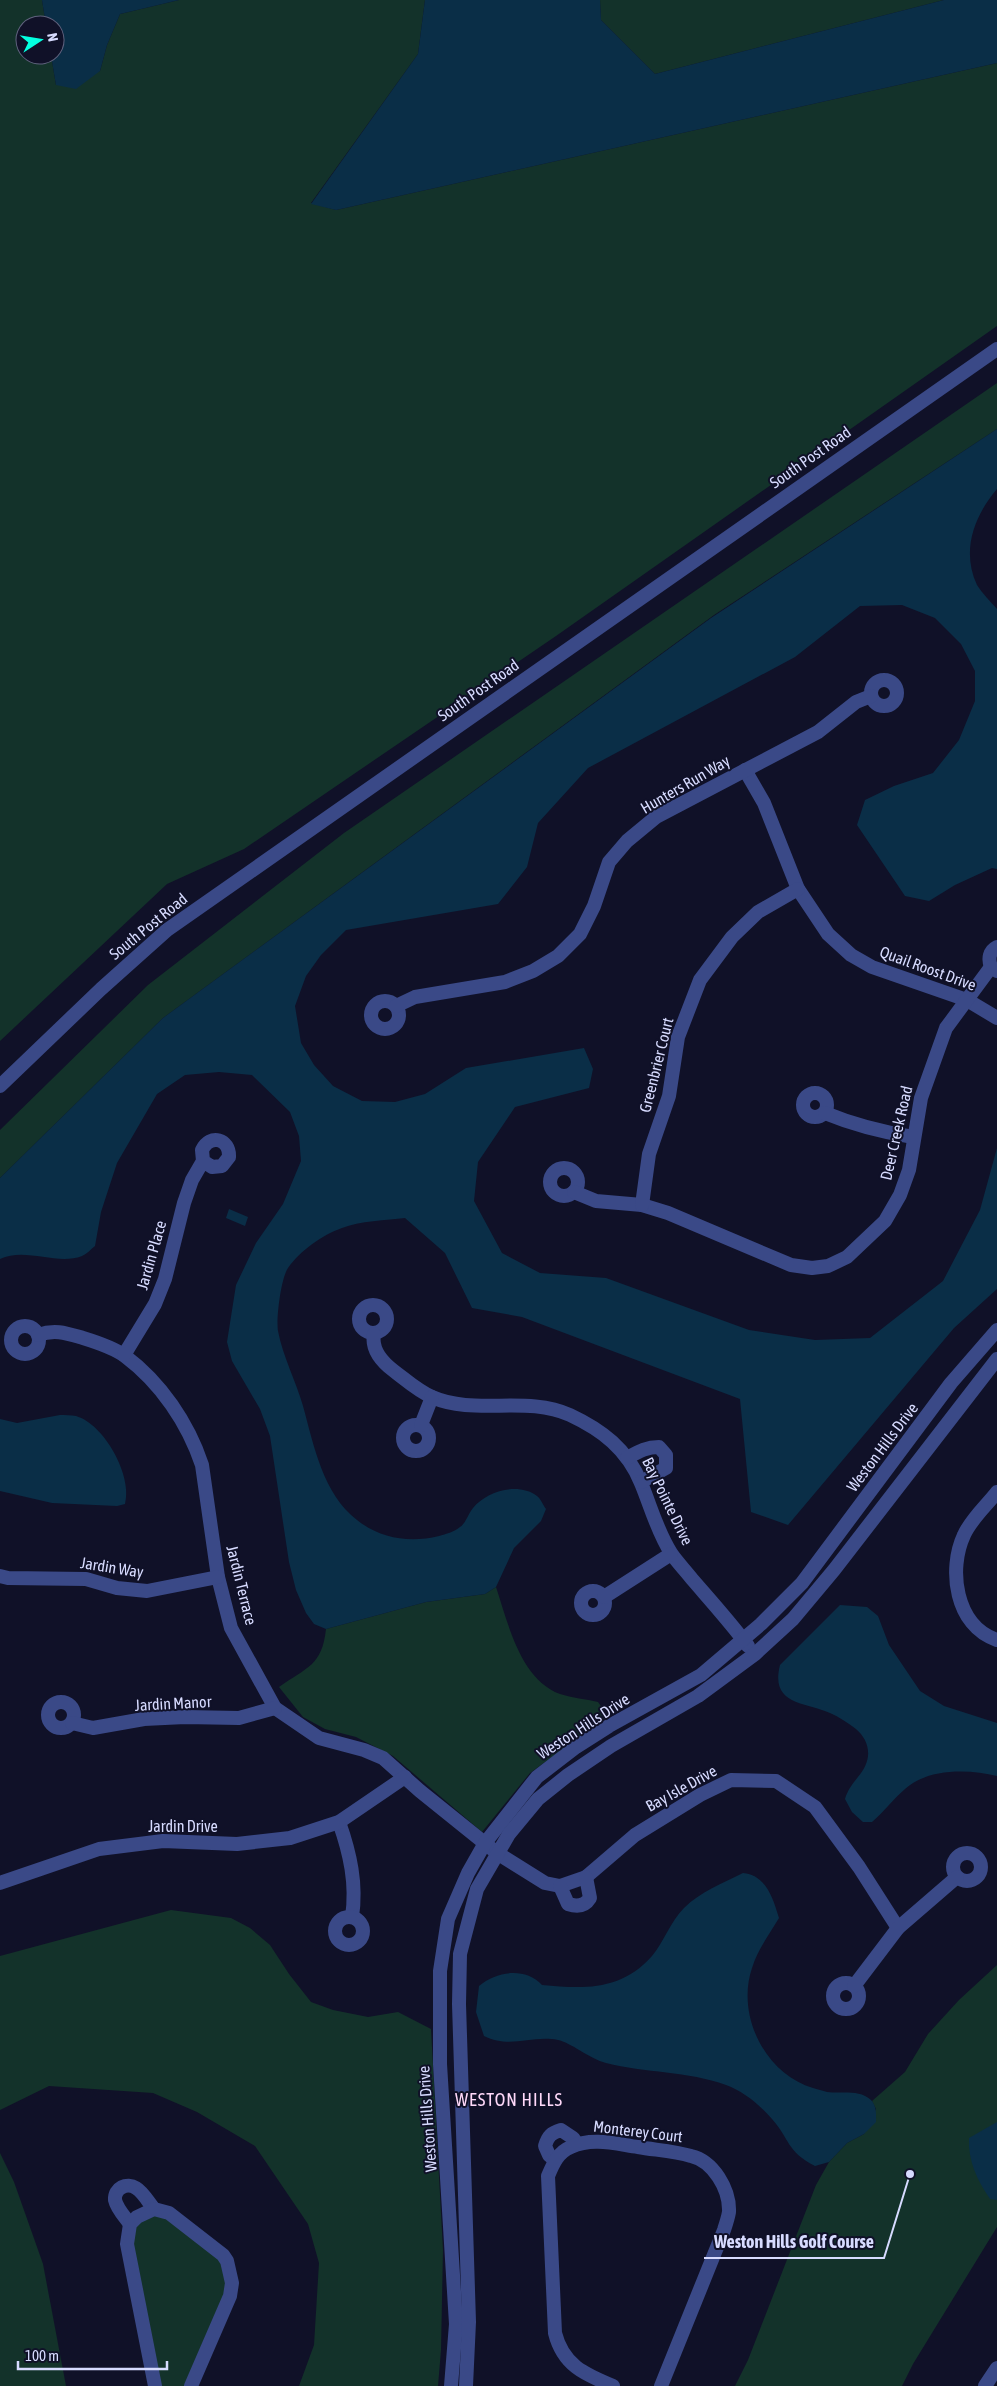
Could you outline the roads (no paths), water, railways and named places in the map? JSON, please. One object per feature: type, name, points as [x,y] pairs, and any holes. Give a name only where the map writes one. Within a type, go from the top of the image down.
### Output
[{"type":"street","name":"South Post Road","points":[[0,1086],[101,988],[167,930],[997,349]]},
{"type":"street","name":"Hunters Run Way","points":[[396,1006],[415,997],[505,982],[533,971],[558,956],[580,934],[594,906],[610,862],[627,841],[656,818],[818,732],[856,702],[871,696]]},
{"type":"street","name":"Quail Roost Drive","points":[[745,770],[764,803],[798,889],[828,934],[852,955],[872,967],[967,1000],[997,1018]]},
{"type":"street","name":"Greenbrier Court","points":[[642,1205],[649,1154],[669,1096],[678,1037],[700,980],[732,937],[758,912],[798,889]]},
{"type":"street","name":"Deer Creek Road","points":[[574,1192],[596,1201],[642,1205],[668,1213],[791,1265],[812,1268],[828,1266],[847,1257],[885,1221],[900,1195],[909,1170],[921,1098],[934,1057],[946,1028],[994,969],[989,957],[997,947]]},
{"type":"street","points":[[825,1113],[862,1127],[913,1137]]},
{"type":"street","name":"Jardin Place","points":[[124,1355],[155,1304],[165,1279],[184,1203],[192,1180],[203,1160]]},
{"type":"street","name":"Weston Hills Drive","points":[[451,2386],[456,2324],[440,2064],[440,1971],[448,1919],[468,1873],[485,1843],[538,1777],[576,1747],[609,1726],[701,1675],[762,1624],[802,1583],[951,1383],[997,1330]]},
{"type":"street","name":"Jardin Terrace","points":[[38,1335],[49,1331],[61,1332],[95,1342],[124,1355],[166,1396],[183,1421],[196,1447],[202,1465],[218,1577],[231,1628],[275,1708],[319,1738],[364,1750],[383,1758],[420,1791],[497,1853]]},
{"type":"street","name":"Bay Pointe Drive","points":[[374,1334],[372,1343],[384,1363],[409,1383],[432,1397],[462,1404],[533,1405],[567,1414],[598,1428],[621,1449],[641,1482],[654,1520],[671,1554],[755,1654]]},
{"type":"street","name":"Weston Hills Drive","points":[[466,2386],[469,2312],[459,2004],[460,1954],[477,1889],[509,1834],[538,1799],[568,1775],[611,1746],[698,1696],[755,1654],[793,1619],[834,1570],[997,1358]]},
{"type":"street","points":[[421,1425],[432,1397]]},
{"type":"street","points":[[627,1458],[646,1448],[653,1447],[659,1447],[666,1455],[666,1468],[641,1482]]},
{"type":"street","points":[[997,1492],[965,1533],[956,1558],[956,1578],[961,1602],[972,1623],[997,1640]]},
{"type":"street","points":[[604,1597],[671,1554]]},
{"type":"street","name":"Jardin Way","points":[[0,1576],[8,1578],[86,1579],[117,1588],[147,1591],[218,1577]]},
{"type":"street","name":"Jardin Manor","points":[[72,1723],[93,1728],[144,1719],[185,1717],[239,1718],[275,1708]]},
{"type":"street","name":"Jardin Drive","points":[[0,1883],[99,1850],[163,1841],[237,1844],[290,1838],[339,1822],[405,1777]]},
{"type":"street","name":"Bay Isle Drive","points":[[560,1886],[586,1877],[635,1835],[700,1795],[732,1780],[776,1781],[815,1807],[859,1867],[898,1928]]},
{"type":"street","points":[[339,1822],[351,1854],[354,1904],[352,1917]]},
{"type":"street","points":[[497,1853],[545,1883],[560,1886],[568,1904],[580,1906],[590,1898],[586,1877]]},
{"type":"street","points":[[854,1986],[898,1928],[957,1877]]},
{"type":"street","points":[[578,2144],[561,2130],[547,2138],[545,2146],[549,2155],[554,2160],[548,2176],[555,2332],[559,2349],[574,2365],[590,2376],[613,2386]]},
{"type":"street","name":"Monterey Court","points":[[554,2160],[569,2147],[584,2141],[605,2142],[692,2156],[706,2163],[718,2177],[726,2192],[729,2211],[724,2230],[661,2386]]},
{"type":"street","points":[[130,2224],[119,2210],[115,2200],[116,2192],[121,2187],[130,2185],[138,2189],[154,2209],[169,2213],[223,2255],[231,2272],[230,2296],[191,2386]]},
{"type":"street","points":[[154,2209],[137,2216],[130,2224],[128,2244],[155,2386]]},
{"type":"street","points":[[985,2386],[997,2368]]},
{"type":"water","points":[[42,0],[179,0],[120,14],[107,45],[100,71],[76,89],[56,85],[53,65],[65,65],[65,15],[44,15]]},
{"type":"water","points":[[425,0],[600,0],[601,20],[655,74],[944,0],[997,0],[997,63],[336,210],[311,204],[418,54]]},
{"type":"water","points":[[997,429],[997,489],[976,522],[972,534],[970,559],[977,585],[997,609],[997,869],[992,868],[955,885],[929,901],[905,896],[857,825],[865,800],[894,786],[933,773],[959,740],[975,701],[975,671],[961,644],[935,618],[902,605],[860,606],[795,657],[588,768],[538,823],[527,867],[498,904],[346,930],[321,955],[306,976],[295,1006],[301,1043],[314,1065],[333,1086],[362,1101],[395,1102],[425,1094],[466,1068],[584,1048],[593,1069],[589,1088],[515,1107],[478,1162],[474,1201],[502,1253],[540,1273],[606,1278],[749,1330],[815,1340],[870,1338],[943,1281],[980,1210],[997,1148],[997,1289],[954,1328],[788,1525],[751,1512],[740,1399],[522,1317],[472,1308],[445,1253],[405,1218],[356,1224],[334,1231],[319,1239],[305,1250],[285,1273],[278,1308],[278,1331],[321,1468],[336,1497],[345,1509],[357,1520],[376,1532],[396,1538],[417,1539],[428,1538],[455,1530],[464,1523],[471,1510],[479,1502],[503,1490],[512,1489],[529,1492],[538,1497],[546,1509],[541,1521],[514,1548],[496,1587],[485,1594],[426,1602],[326,1629],[314,1624],[306,1613],[296,1590],[289,1562],[270,1436],[260,1409],[232,1361],[227,1342],[236,1285],[256,1243],[283,1204],[301,1161],[299,1136],[290,1112],[252,1075],[219,1072],[185,1075],[157,1094],[117,1163],[101,1212],[95,1246],[84,1255],[72,1259],[20,1255],[0,1259],[0,1178],[163,1018],[711,618]]},
{"type":"water","points":[[229,1209],[248,1217],[245,1226],[226,1218]]},
{"type":"water","points":[[60,1415],[76,1416],[86,1421],[97,1429],[106,1440],[114,1452],[125,1480],[125,1504],[117,1506],[52,1503],[0,1491],[0,1419],[17,1423]]},
{"type":"water","points":[[840,1605],[867,1607],[878,1616],[889,1645],[920,1691],[944,1706],[997,1723],[997,1776],[974,1772],[937,1774],[914,1782],[896,1797],[872,1822],[863,1822],[852,1812],[845,1799],[850,1787],[867,1762],[868,1748],[864,1738],[856,1729],[837,1716],[792,1700],[780,1688],[778,1678],[780,1665]]},
{"type":"water","points":[[743,1873],[757,1878],[763,1883],[771,1896],[779,1918],[757,1955],[748,1986],[748,2005],[758,2040],[768,2056],[781,2070],[796,2081],[827,2092],[861,2094],[873,2102],[875,2108],[876,2122],[864,2134],[847,2143],[829,2162],[815,2166],[799,2155],[793,2150],[778,2126],[762,2109],[745,2095],[726,2085],[697,2077],[606,2063],[563,2041],[539,2039],[512,2042],[494,2040],[484,2036],[476,2012],[479,1986],[486,1981],[502,1974],[519,1973],[528,1975],[542,1985],[587,1987],[615,1982],[628,1976],[652,1956],[675,1919],[690,1902],[712,1888]]},
{"type":"water","points":[[997,2122],[997,2200],[990,2199],[977,2177],[970,2155],[969,2138]]},
{"type":"place","name":"Weston Hills Golf Course","points":[[910,2174]]},
{"type":"district","name":"WESTON HILLS","points":[[509,2100]]}]
